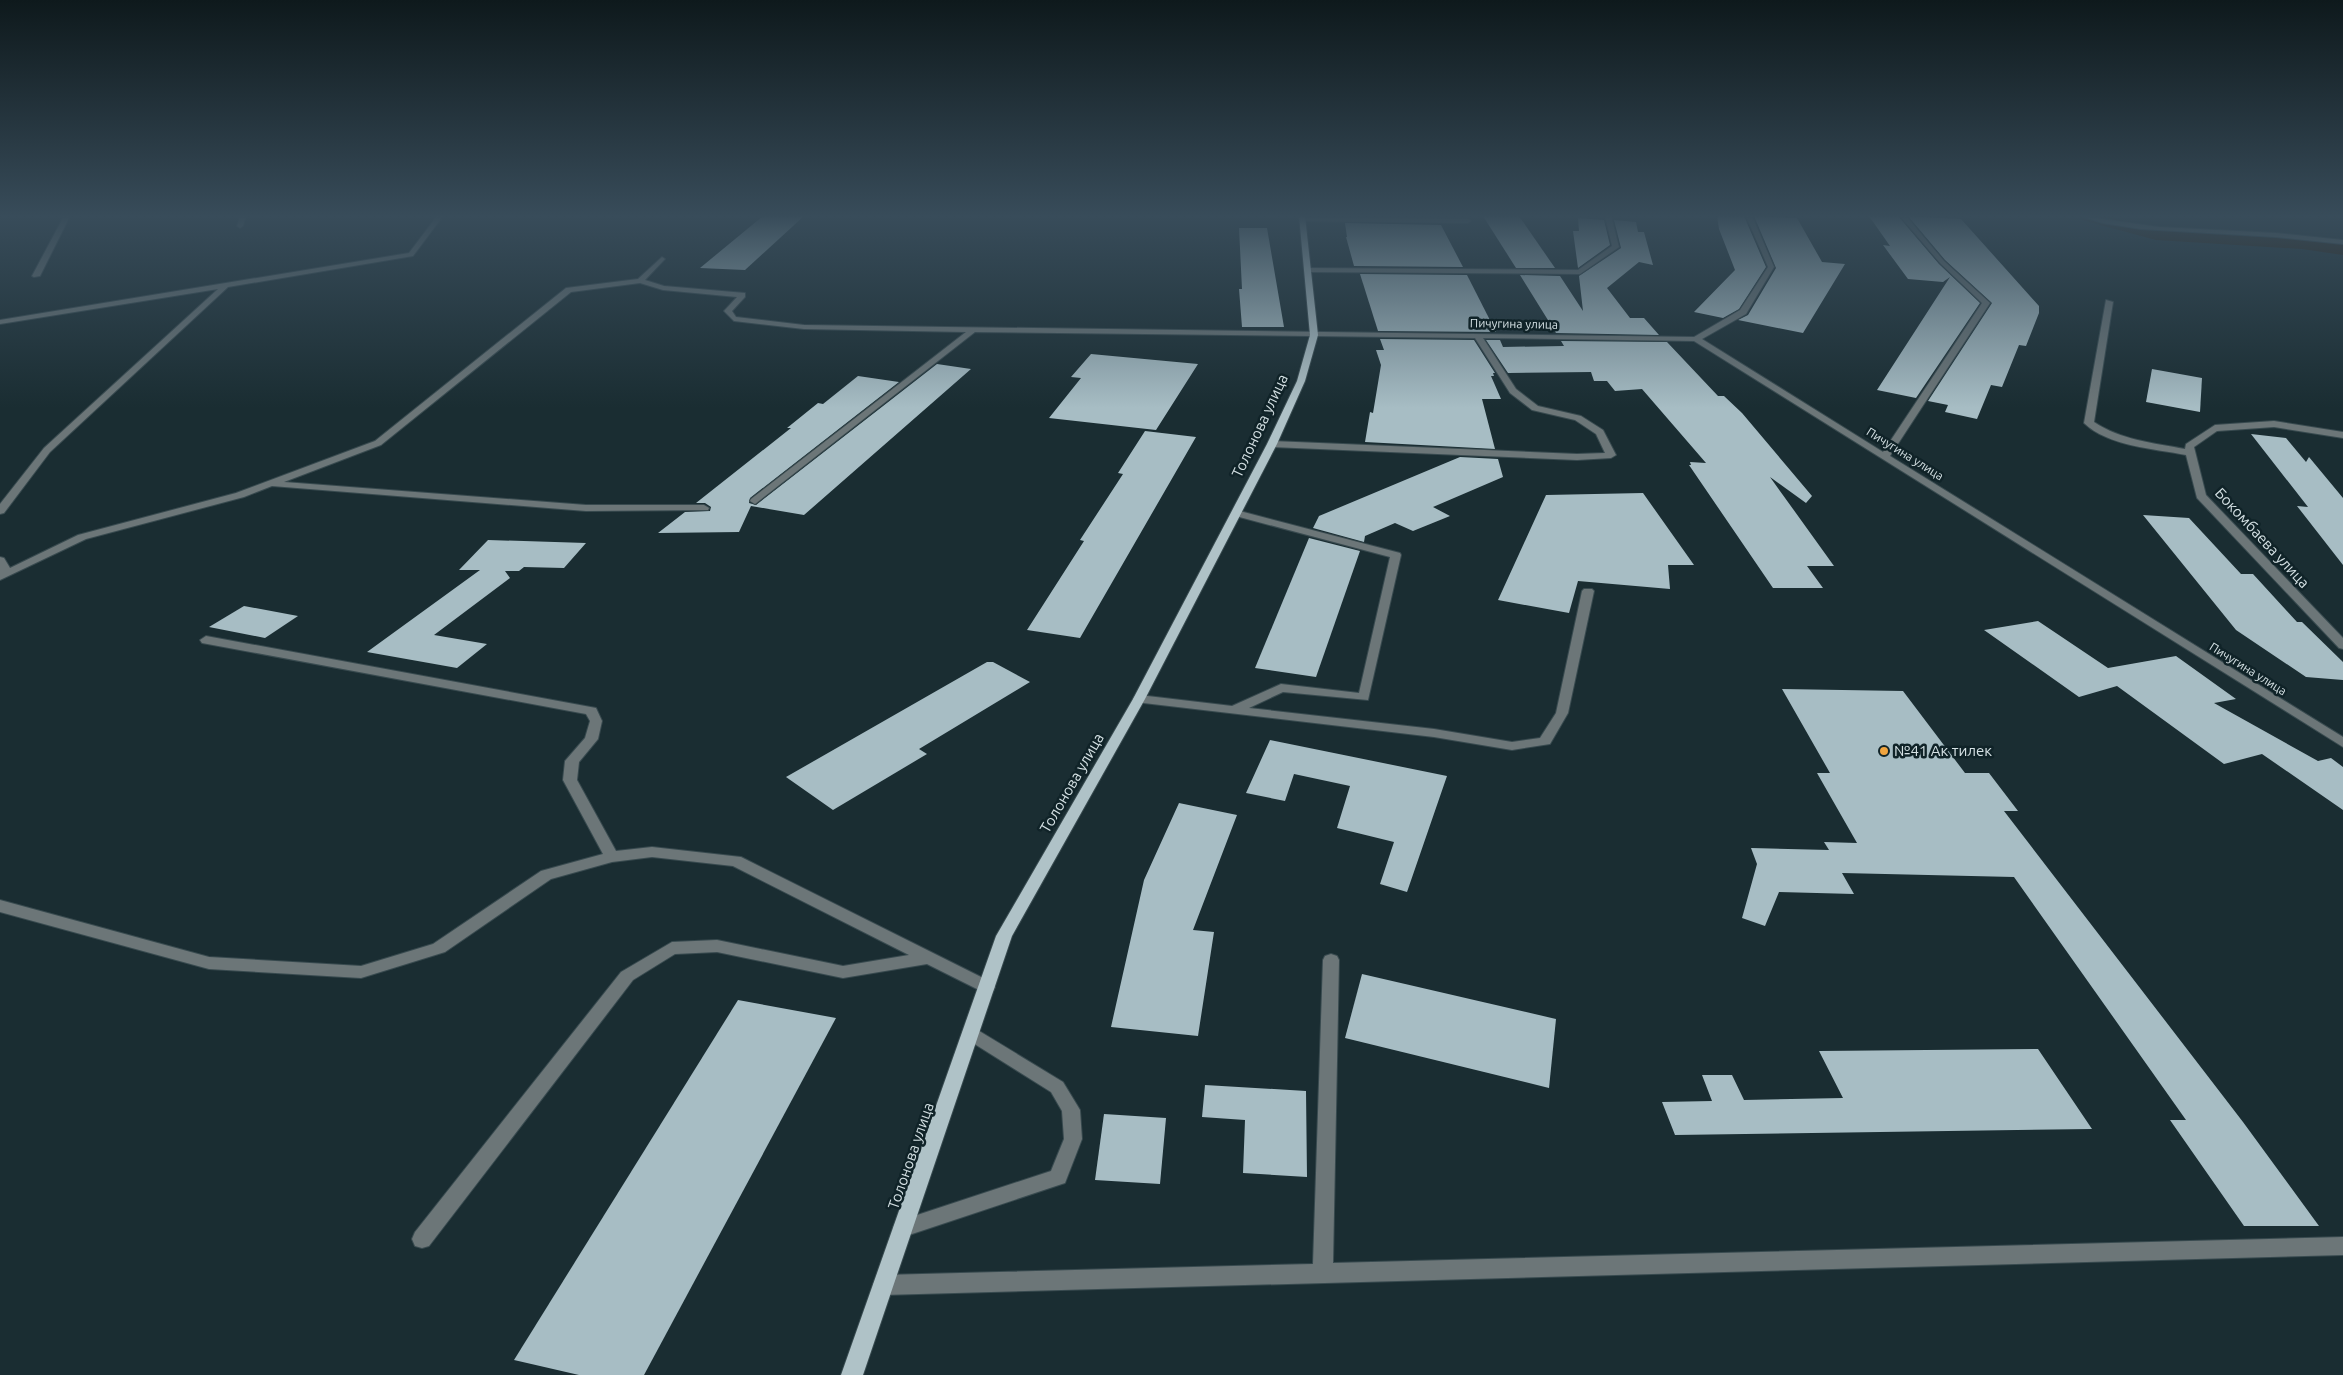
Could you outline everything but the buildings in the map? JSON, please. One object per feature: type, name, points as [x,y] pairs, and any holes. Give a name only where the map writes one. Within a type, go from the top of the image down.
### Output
[{"type":"main road","name":"Толонова улица","points":[[852,1375],[1004,936],[1139,699],[1272,444],[1301,381],[1314,335],[1309,280]]},
{"type":"street","points":[[0,322],[260,280]]},
{"type":"street","points":[[1696,339],[1743,312],[1763,280]]},
{"type":"street","points":[[1885,456],[1986,303],[1961,280]]},
{"type":"street","points":[[0,560],[3,575],[82,537],[240,495],[378,443],[569,290],[640,281]]},
{"type":"street","name":"Пичугина улица","points":[[640,281],[663,288],[742,295],[728,311],[734,319],[804,327],[1696,339],[2343,743]]},
{"type":"street","points":[[0,511],[47,450],[225,286]]},
{"type":"street","points":[[2109,302],[2089,423],[2098,430],[2117,438],[2190,453],[2189,446],[2215,428],[2274,424],[2343,435]]},
{"type":"street","points":[[755,501],[974,329]]},
{"type":"street","points":[[1272,444],[1577,457],[1611,455],[1600,432],[1578,418],[1535,408],[1512,391],[1477,336]]},
{"type":"street","name":"Бокомбаева улица","points":[[2190,453],[2202,496],[2343,645]]},
{"type":"street","points":[[269,484],[586,508],[704,508]]},
{"type":"street","points":[[1234,710],[1281,688],[1364,697],[1396,555],[1236,513]]},
{"type":"street","points":[[1139,699],[1434,733],[1512,746],[1545,741],[1562,713],[1588,591]]},
{"type":"street","points":[[206,640],[591,711],[596,721],[591,739],[572,762],[570,780],[612,858]]},
{"type":"street","points":[[0,906],[209,963],[362,972],[439,948],[546,874],[612,858],[652,852],[736,861],[986,987]]},
{"type":"street","points":[[422,1239],[627,976],[672,948],[717,946],[843,972],[928,958]]},
{"type":"street","points":[[1323,1273],[1331,960]]},
{"type":"street","points":[[903,1228],[1058,1177],[1073,1139],[1071,1110],[1057,1087],[971,1033]]},
{"type":"street","points":[[884,1285],[2343,1246]]},
{"type":"place","name":"№41 Ак тилек","points":[[1884,751]]}]
